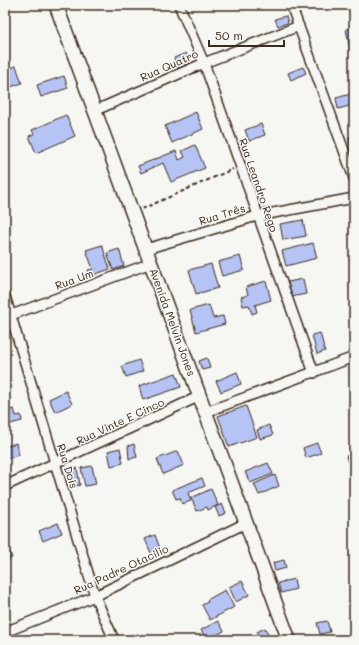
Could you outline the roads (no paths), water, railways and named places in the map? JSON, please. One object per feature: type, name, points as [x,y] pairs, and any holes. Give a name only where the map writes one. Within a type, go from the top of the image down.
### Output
[{"type":"main road","name":"Avenida Melvin Jones","points":[[56,5],[206,412],[288,640]]},
{"type":"street","name":"Rua Leandro Rego","points":[[179,5],[204,63],[257,216],[314,373]]},
{"type":"street","points":[[291,5],[354,178]]},
{"type":"street","name":"Rua Quatro","points":[[94,111],[204,63],[299,26]]},
{"type":"street","name":"Rua Três","points":[[146,249],[257,216],[354,198]]},
{"type":"street","name":"Rua Um","points":[[8,316],[151,263]]},
{"type":"street","name":"Rua Dois","points":[[5,296],[8,316],[96,596],[114,640]]},
{"type":"street","points":[[206,412],[354,357]]},
{"type":"street","name":"Rua Vinte E Cinco","points":[[5,486],[200,396]]},
{"type":"street","name":"Rua Padre Otacilio","points":[[5,632],[96,596],[246,523]]}]
